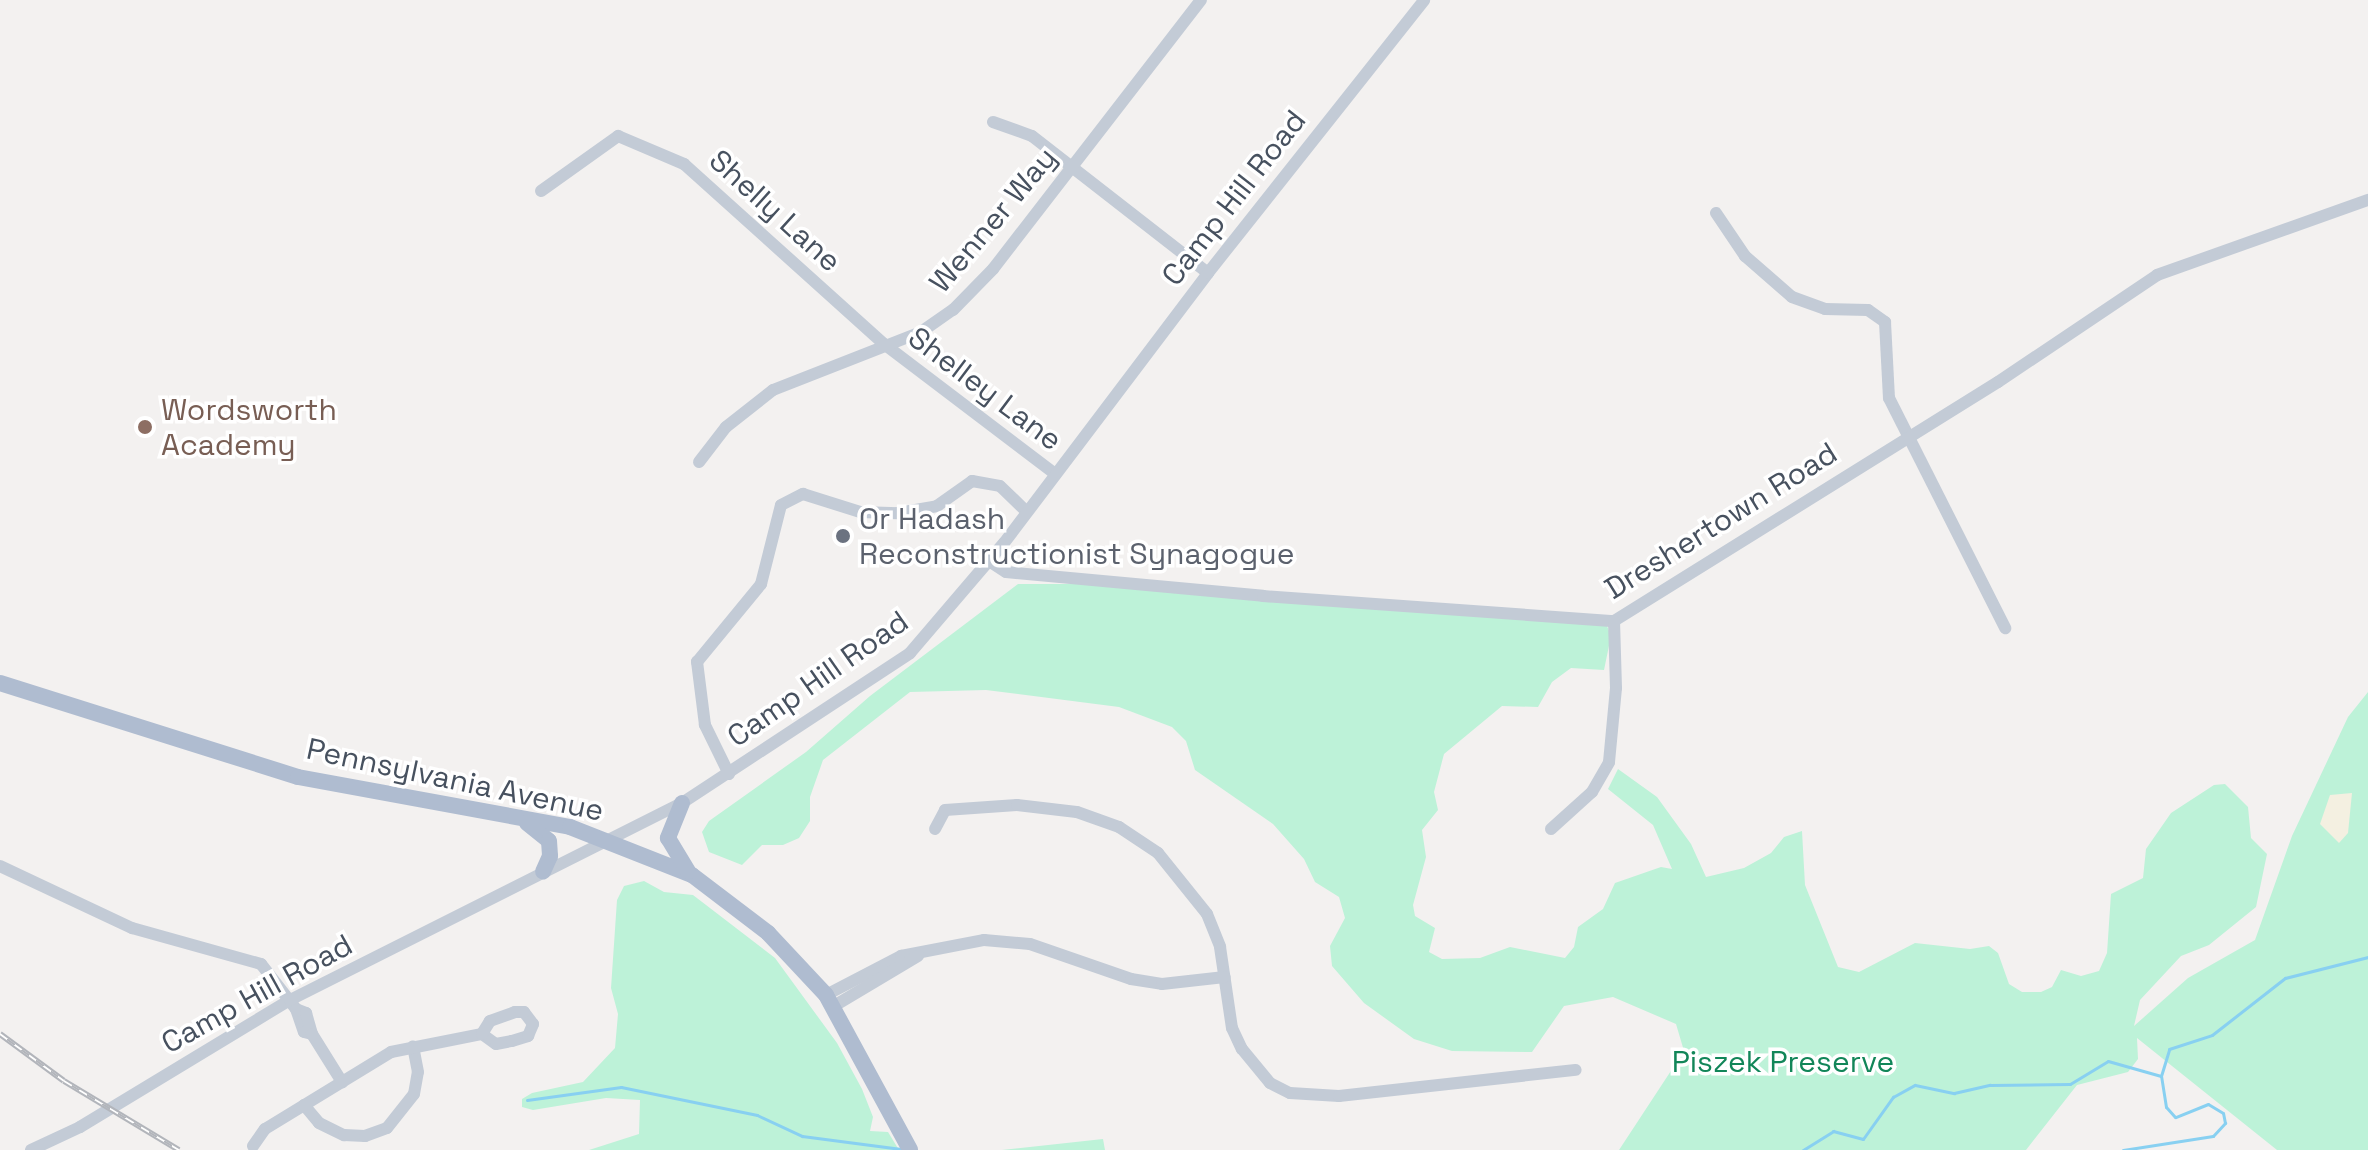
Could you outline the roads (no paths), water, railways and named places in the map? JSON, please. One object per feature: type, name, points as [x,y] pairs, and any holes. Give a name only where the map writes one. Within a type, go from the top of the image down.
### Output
[{"type":"main road","name":"Pennsylvania Avenue","points":[[0,683],[298,777],[515,816],[612,841],[692,875],[768,933],[830,1000],[910,1150]]},
{"type":"main road","points":[[682,803],[668,838],[692,875]]},
{"type":"main road","points":[[515,816],[549,841],[550,856],[543,872]]},
{"type":"street","name":"Wenner Way","points":[[699,462],[726,427],[773,390],[937,323],[970,294],[1201,0]]},
{"type":"street","name":"Camp Hill Road","points":[[31,1150],[80,1127],[293,1004],[543,872],[612,841],[682,803],[910,653],[972,583],[1208,273],[1424,0]]},
{"type":"street","points":[[993,122],[1032,136],[1070,169],[1208,273]]},
{"type":"street","name":"Shelly Lane","points":[[541,191],[618,136],[684,164],[884,344]]},
{"type":"street","name":"Dreshertown Road","points":[[989,561],[1006,572],[1614,621],[1906,439],[2157,275],[2368,200]]},
{"type":"street","points":[[1716,213],[1745,256],[1792,297],[1825,309],[1868,310],[1885,322],[1886,386],[1906,439],[2005,628]]},
{"type":"street","name":"Shelley Lane","points":[[884,344],[1055,474]]},
{"type":"street","points":[[729,774],[705,725],[697,662],[761,584],[781,505],[791,497],[811,494],[860,512],[898,513],[937,506],[972,481],[1000,486],[1027,512]]},
{"type":"street","points":[[972,583],[1006,572]]},
{"type":"street","points":[[1551,829],[1592,792],[1609,762],[1616,688],[1614,621]]},
{"type":"street","points":[[935,829],[945,810],[1017,805],[1077,812],[1119,827],[1158,853],[1187,884],[1207,914],[1225,977],[1232,1028],[1242,1049],[1270,1083],[1290,1093],[1339,1096],[1576,1070]]},
{"type":"street","points":[[0,866],[132,928],[261,964],[293,1004],[306,1013],[312,1034],[342,1082]]},
{"type":"street","points":[[830,1000],[918,956],[984,940],[1030,944],[1131,979],[1162,984],[1225,977]]},
{"type":"street","points":[[253,1146],[265,1129],[391,1052],[482,1034]]},
{"type":"street","points":[[304,1105],[319,1123],[344,1135],[365,1136],[387,1128],[414,1094],[418,1072],[413,1046]]},
{"type":"waterway","points":[[2123,1150],[2213,1136],[2225,1123],[2223,1113],[2208,1104],[2175,1117],[2166,1107],[2161,1076],[2169,1049],[2212,1035],[2285,978],[2368,957]]},
{"type":"waterway","points":[[1803,1150],[1833,1131],[1863,1139],[1893,1097],[1915,1085],[1954,1093],[1990,1085],[2070,1084],[2108,1061],[2161,1076]]},
{"type":"waterway","points":[[527,1100],[621,1087],[757,1115],[802,1136],[901,1149]]},
{"type":"railway","points":[[0,1034],[64,1081],[179,1150]]},
{"type":"place","name":"Wordsworth Academy","points":[[145,427]]},
{"type":"place","name":"Or Hadash Reconstructionist Synagogue","points":[[843,536]]},
{"type":"park label","name":"Piszek Preserve","points":[[1783,1062]]}]
